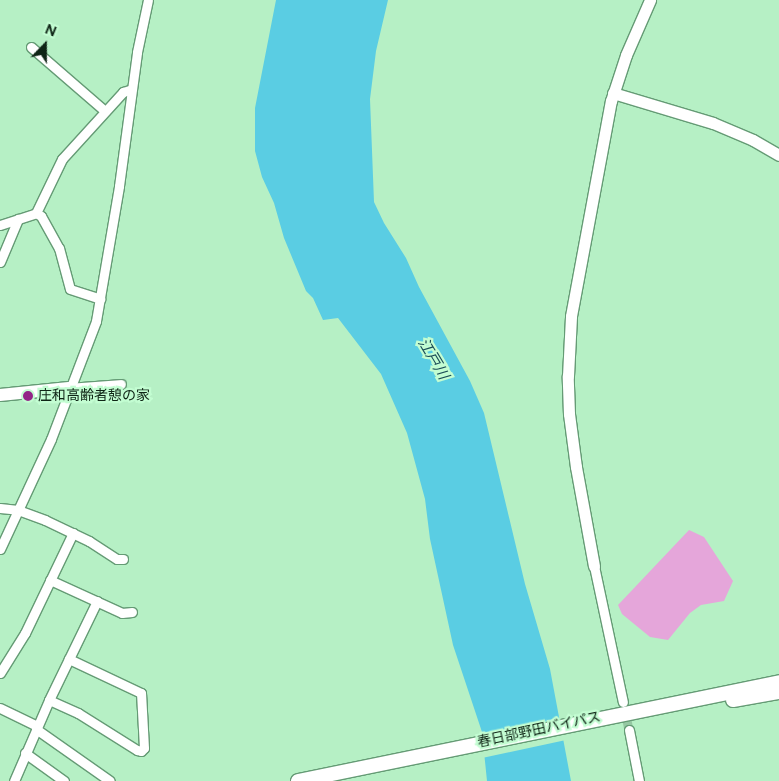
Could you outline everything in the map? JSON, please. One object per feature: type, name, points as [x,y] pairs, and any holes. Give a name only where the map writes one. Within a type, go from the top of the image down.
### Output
[{"type":"highway","name":"春日部野田バイパス","points":[[343,781],[779,682]]},
{"type":"highway","name":"春日部野田バイパス","points":[[298,781],[604,721],[779,692]]},
{"type":"main road","points":[[0,395],[68,388]]},
{"type":"street","points":[[0,549],[50,439],[68,388],[96,321],[121,176],[132,89],[148,0]]},
{"type":"street","points":[[623,702],[594,566],[576,467],[569,414],[568,376],[571,323],[576,284],[613,93],[626,55],[650,0]]},
{"type":"street","points":[[31,47],[105,112]]},
{"type":"street","points":[[0,225],[36,212],[62,159],[123,92],[132,89]]},
{"type":"street","points":[[613,93],[713,123],[753,140],[779,155]]},
{"type":"street","points":[[36,212],[41,216],[59,248],[70,289],[100,299]]},
{"type":"street","points":[[0,262],[18,220]]},
{"type":"street","points":[[68,388],[121,384]]},
{"type":"street","points":[[0,508],[18,510],[73,532],[117,559],[123,559]]},
{"type":"street","points":[[0,673],[25,633],[73,532]]},
{"type":"street","points":[[50,580],[122,613],[132,612]]},
{"type":"street","points":[[17,779],[36,727],[97,601]]},
{"type":"street","points":[[49,700],[78,714],[137,750],[141,751],[144,748],[140,693],[69,659]]},
{"type":"street","points":[[1,709],[36,727],[110,781]]},
{"type":"street","points":[[629,730],[639,781]]},
{"type":"street","points":[[25,753],[64,781]]},
{"type":"shaded area","points":[[689,530],[704,537],[733,581],[724,601],[701,605],[690,613],[668,640],[650,637],[622,614],[618,605]]},
{"type":"water","name":"江戸川","points":[[276,0],[388,0],[376,51],[370,99],[374,202],[384,223],[406,258],[419,287],[470,381],[484,413],[525,584],[550,669],[571,781],[487,781],[482,732],[453,645],[430,539],[425,499],[407,433],[381,374],[338,318],[323,320],[313,298],[306,291],[284,238],[274,203],[262,177],[255,151],[255,108]]},
{"type":"pier","points":[[562,718],[566,740],[482,758],[480,736]]},
{"type":"tunnel","points":[[625,708],[629,730]]},
{"type":"place","name":"庄和高齢者憩の家","points":[[28,396]]}]
